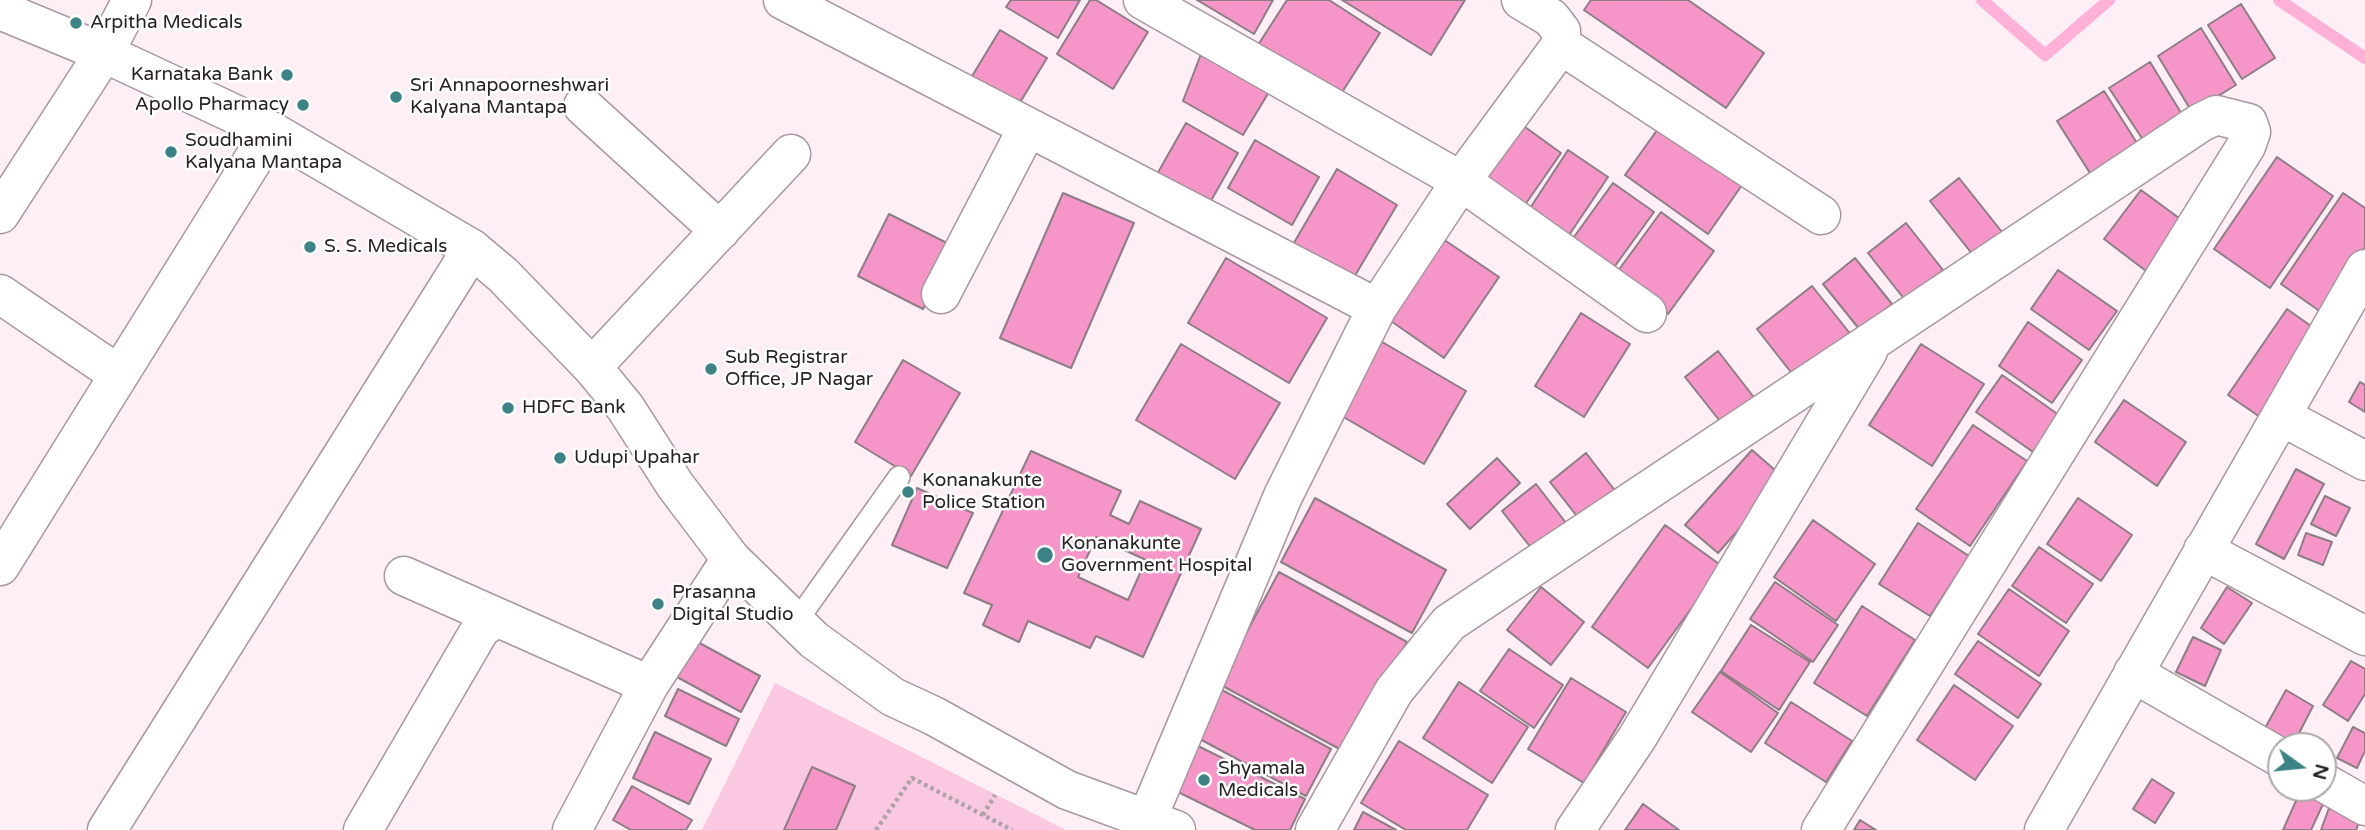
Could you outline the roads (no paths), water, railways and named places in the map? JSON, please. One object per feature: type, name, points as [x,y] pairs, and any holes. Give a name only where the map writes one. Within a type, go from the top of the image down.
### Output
[{"type":"street","points":[[0,214],[104,53],[132,0]]},
{"type":"street","points":[[782,0],[1377,308]]},
{"type":"street","points":[[1143,0],[1461,181],[1647,313]]},
{"type":"street","points":[[0,10],[104,53],[271,131],[472,249],[503,275],[592,368],[625,407],[675,485],[730,559],[814,640],[893,697],[934,716],[1067,790],[1161,825],[1283,496],[1377,308],[1461,181],[1561,45],[1561,31],[1551,18],[1521,0]]},
{"type":"street","points":[[1561,45],[1821,215]]},
{"type":"street","points":[[583,106],[720,231]]},
{"type":"street","points":[[1315,830],[1394,691],[1450,623],[2200,124],[2216,116],[2248,123],[2251,132],[2246,146],[1821,830]]},
{"type":"street","points":[[940,294],[1028,127]]},
{"type":"street","points":[[0,566],[271,131]]},
{"type":"street","points":[[592,368],[791,154]]},
{"type":"street","points":[[107,830],[472,249]]},
{"type":"street","points":[[2048,829],[2203,550],[2363,276]]},
{"type":"street","points":[[0,294],[118,375]]},
{"type":"street","points":[[1576,830],[1637,738],[1874,341]]},
{"type":"street","points":[[2281,416],[2365,461]]},
{"type":"street","points":[[2203,550],[2365,636]]},
{"type":"street","points":[[572,830],[649,685],[730,559]]},
{"type":"street","points":[[404,576],[649,685]]},
{"type":"street","points":[[363,830],[481,628],[492,621],[501,620]]},
{"type":"street","points":[[2133,673],[2267,750]]},
{"type":"street","points":[[2337,790],[2365,806]]},
{"type":"lane","points":[[796,622],[899,477]]},
{"type":"waterway","points":[[1982,0],[2045,55],[2109,0]]},
{"type":"waterway","points":[[2279,0],[2365,58]]},
{"type":"place","name":"Arpitha Medicals","points":[[76,23]]},
{"type":"place","name":"Karnataka Bank","points":[[287,75]]},
{"type":"place","name":"Sri Annapoorneshwari Kalyana Mantapa","points":[[396,97]]},
{"type":"place","name":"Apollo Pharmacy","points":[[303,105]]},
{"type":"place","name":"Soudhamini Kalyana Mantapa","points":[[171,152]]},
{"type":"place","name":"S. S. Medicals","points":[[310,247]]},
{"type":"place","name":"Sub Registrar Office, JP Nagar","points":[[711,369]]},
{"type":"place","name":"HDFC Bank","points":[[508,408]]},
{"type":"place","name":"Udupi Upahar","points":[[560,458]]},
{"type":"place","name":"Konanakunte Police Station","points":[[908,492]]},
{"type":"place","name":"Konanakunte Government Hospital","points":[[1045,555]]},
{"type":"place","name":"Prasanna Digital Studio","points":[[658,604]]},
{"type":"place","name":"Shyamala Medicals","points":[[1204,780]]}]
